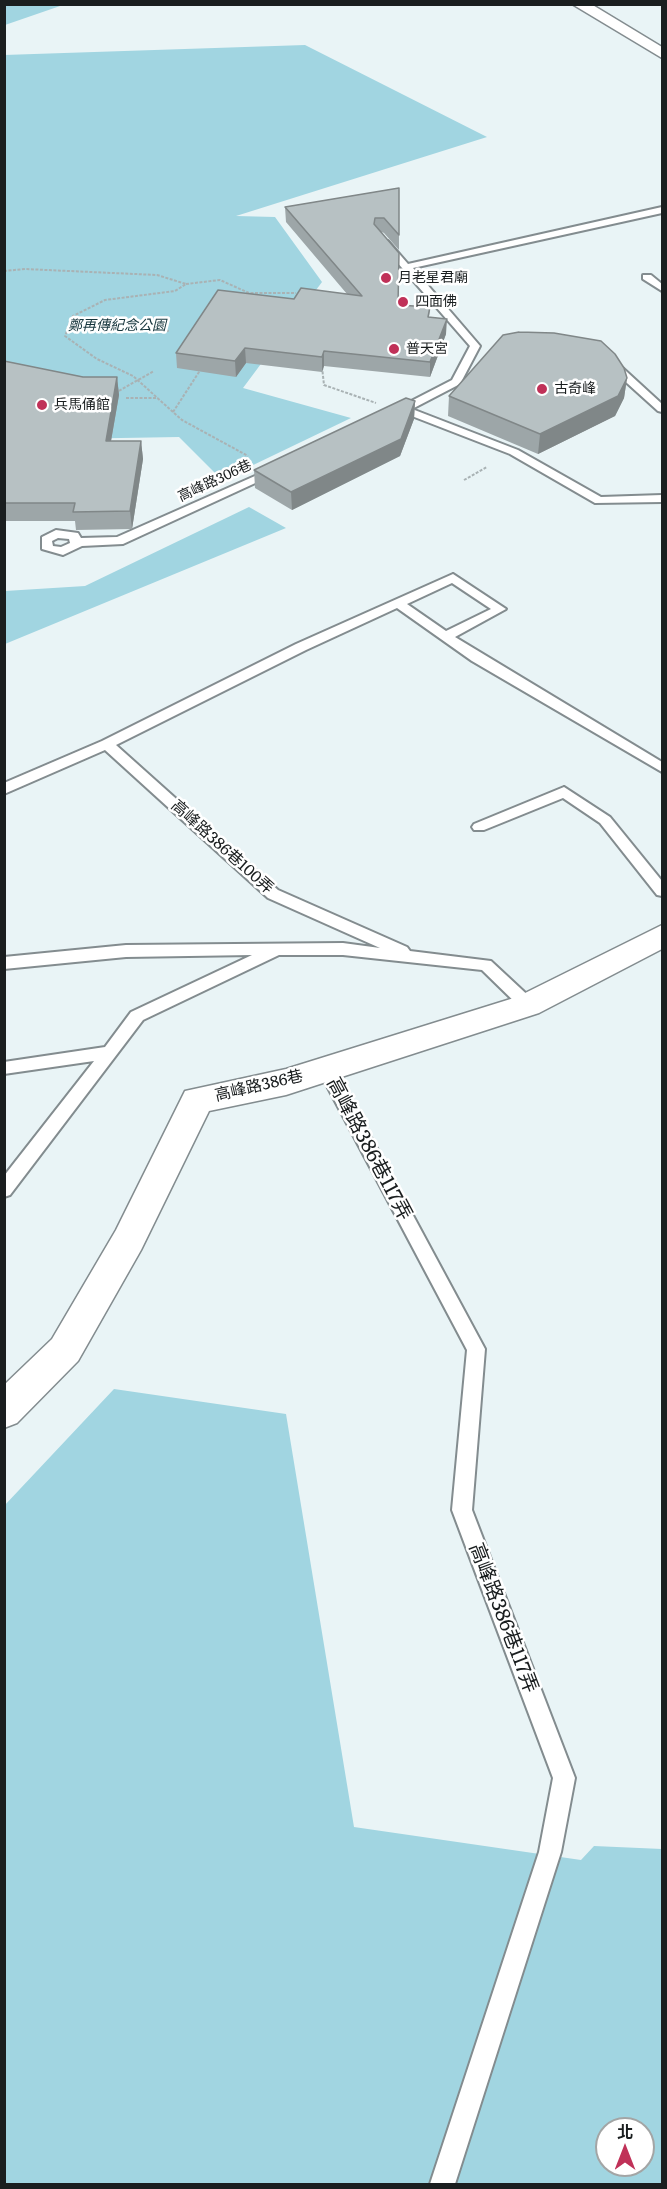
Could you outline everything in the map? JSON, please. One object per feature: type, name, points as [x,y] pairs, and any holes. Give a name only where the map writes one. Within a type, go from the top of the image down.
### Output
[{"type":"street","points":[[579,4],[663,53]]},
{"type":"street","name":"高峰路386巷","points":[[4,1411],[65,1350],[129,1240],[197,1100],[286,1082],[528,1005],[663,936]]},
{"type":"lane","points":[[406,267],[663,210]]},
{"type":"lane","points":[[379,236],[481,346],[456,382],[382,419]]},
{"type":"lane","points":[[647,277],[663,288]]},
{"type":"lane","points":[[601,355],[663,409]]},
{"type":"lane","points":[[403,409],[514,452],[599,501],[663,500]]},
{"type":"lane","name":"高峰路306巷","points":[[78,542],[119,540],[285,465]]},
{"type":"lane","points":[[4,789],[107,744],[301,646],[453,578],[500,609],[446,636]]},
{"type":"lane","points":[[399,604],[477,658],[663,768]]},
{"type":"lane","name":"高峰路386巷100弄","points":[[107,744],[273,894],[416,957]]},
{"type":"lane","points":[[479,827],[564,792],[605,820],[663,891]]},
{"type":"lane","name":"高峰路386巷100弄","points":[[4,1190],[137,1016],[279,949]]},
{"type":"lane","name":"高峰路386巷100弄","points":[[4,963],[126,951],[343,949],[486,965],[528,1005]]},
{"type":"lane","points":[[4,1068],[110,1052]]},
{"type":"lane","name":"高峰路386巷117弄","points":[[326,1069],[476,1349],[462,1510],[564,1778],[550,1852],[443,2184]]},
{"type":"path","points":[[4,271],[26,268],[157,275],[186,284],[220,280],[249,293],[305,294]]},
{"type":"path","points":[[186,284],[175,291],[105,300],[74,316],[67,326],[65,336],[97,359],[137,379],[182,420],[254,460]]},
{"type":"path","points":[[289,303],[296,293]]},
{"type":"path","points":[[139,327],[170,331]]},
{"type":"path","points":[[323,362],[324,385],[355,398],[403,409]]},
{"type":"path","points":[[173,411],[205,364]]},
{"type":"path","points":[[111,395],[154,371]]},
{"type":"path","points":[[126,398],[158,398]]},
{"type":"green space","points":[[5,4],[63,4],[63,5],[5,25]]},
{"type":"green space","name":"鄭再傳紀念公園","points":[[305,45],[487,137],[236,216],[275,217],[322,282],[243,388],[351,418],[222,480],[179,437],[5,440],[4,55]]},
{"type":"green space","points":[[249,507],[286,528],[5,644],[5,591],[85,586]]},
{"type":"green space","points":[[114,1389],[286,1414],[354,1827],[581,1860],[594,1846],[662,1849],[662,2184],[5,2184],[4,1506]]},
{"type":"building","points":[[399,188],[399,235],[384,218],[375,218],[374,224],[399,253],[398,305],[430,307],[428,317],[447,319],[430,362],[324,351],[322,357],[245,348],[235,361],[176,353],[218,290],[294,299],[301,288],[362,296],[285,207]]},
{"type":"building","points":[[519,332],[554,333],[601,341],[615,354],[624,368],[627,378],[618,396],[540,434],[449,396],[503,335]]},
{"type":"building","points":[[4,361],[83,377],[117,377],[106,441],[141,441],[130,511],[73,512],[75,503],[4,503]]},
{"type":"building","points":[[406,398],[415,401],[401,439],[291,492],[254,470]]},
{"type":"place","name":"月老星君廟","points":[[386,278]]},
{"type":"place","name":"四面佛","points":[[403,302]]},
{"type":"place","name":"普天宮","points":[[394,349]]},
{"type":"place","name":"古奇峰","points":[[542,389]]},
{"type":"place","name":"兵馬俑館","points":[[42,405]]}]
